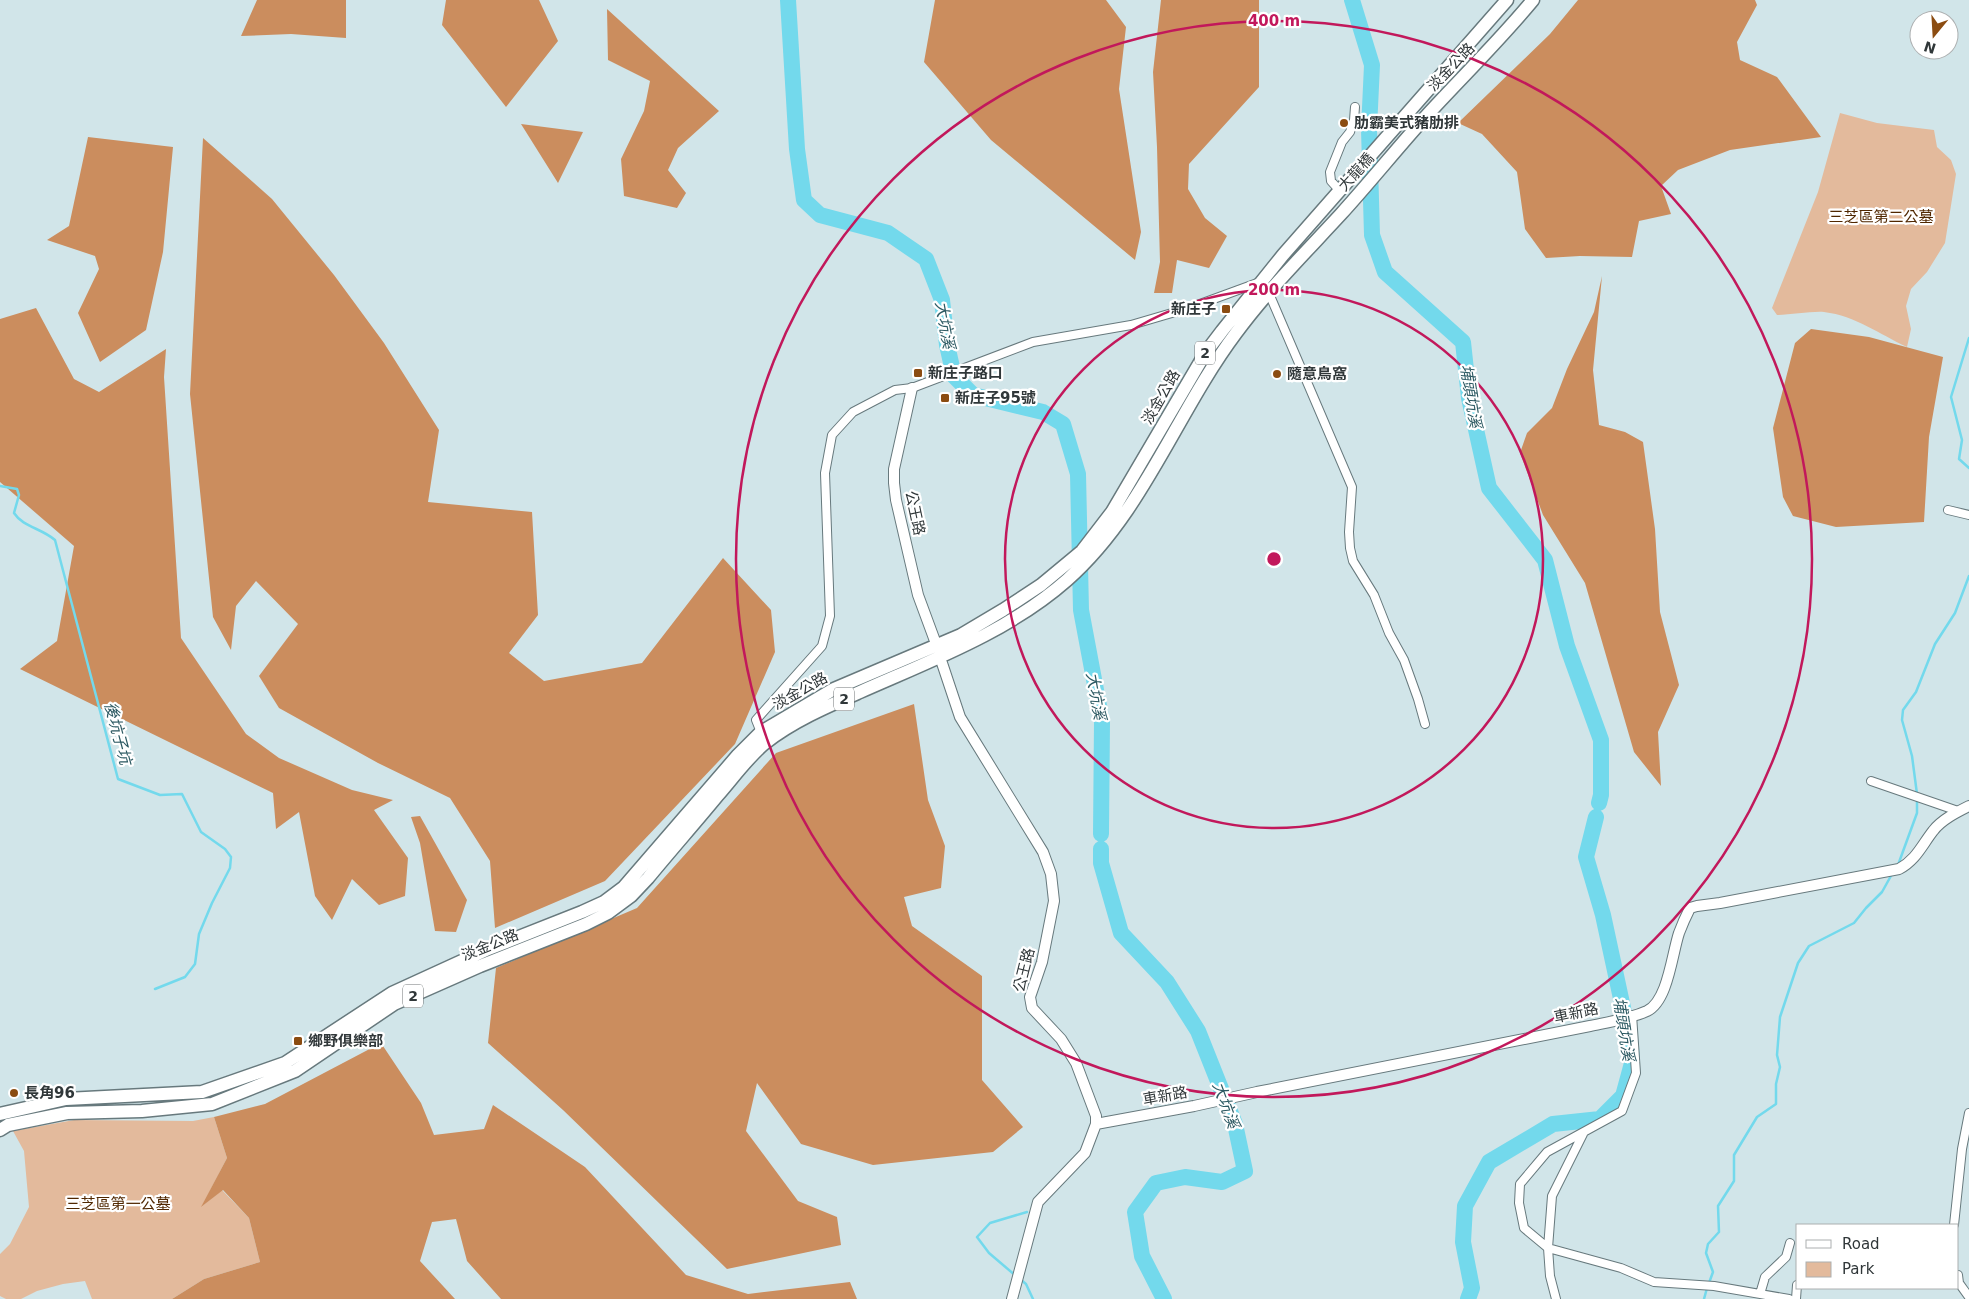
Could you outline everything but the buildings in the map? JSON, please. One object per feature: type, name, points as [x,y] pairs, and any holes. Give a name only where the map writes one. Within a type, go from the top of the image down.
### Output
[{"type":"main road","name":"淡金公路","points":[[1392,133],[1507,0]]},
{"type":"main road","name":"淡金公路","points":[[1392,157],[1533,0]]},
{"type":"main road","name":"大龍橋","points":[[1344,187],[1392,133]]},
{"type":"main road","name":"大龍橋","points":[[1344,210],[1392,157]]},
{"type":"main road","name":"淡金公路","points":[[0,1114],[66,1099],[202,1092],[285,1063],[392,993],[486,950],[604,902],[624,887],[738,755],[763,738],[925,657],[1015,618],[1049,595],[1112,512],[1206,352],[1260,282],[1344,187]]},
{"type":"main road","name":"淡金公路","points":[[1064,575],[1092,555],[1134,500],[1222,354],[1269,292],[1344,210]]},
{"type":"main road","name":"淡金公路","points":[[0,1130],[8,1125],[67,1113],[164,1109],[212,1104],[295,1071],[394,1004],[480,966],[586,924],[608,913],[631,896],[648,878],[746,762],[763,738]]},
{"type":"main road","points":[[164,1094],[164,1109]]},
{"type":"street","points":[[1344,187],[1331,180],[1330,172],[1342,142],[1350,132],[1354,120],[1355,107]]},
{"type":"street","points":[[763,738],[756,720],[822,646],[830,616],[826,473],[832,435],[853,412],[895,390],[912,388],[938,376],[1033,342],[1131,325],[1189,308],[1260,282],[1269,292],[1352,487],[1348,532],[1354,561],[1374,595],[1389,633],[1404,660],[1425,724]]},
{"type":"street","name":"公王路","points":[[912,388],[894,469],[894,483],[896,500],[918,595],[935,641]]},
{"type":"street","points":[[1948,510],[1969,515]]},
{"type":"street","name":"公王路","points":[[942,663],[960,717],[1043,852],[1052,874],[1054,901],[1042,962],[1030,997],[1032,1008],[1061,1039],[1076,1063],[1096,1116],[1096,1124]]},
{"type":"street","points":[[1871,781],[1958,811]]},
{"type":"street","name":"車新路","points":[[1096,1124],[1590,1026],[1647,1011],[1655,1005],[1664,990],[1679,933],[1690,908],[1899,869],[1915,858],[1934,829],[1958,811],[1969,806]]},
{"type":"street","points":[[1630,1016],[1636,1072],[1622,1111],[1547,1152],[1520,1184],[1519,1203],[1524,1228],[1548,1248],[1621,1268],[1654,1282],[1714,1286],[1789,1299]]},
{"type":"street","points":[[1954,1224],[1962,1149],[1969,1114]]},
{"type":"street","points":[[1012,1299],[1038,1202],[1085,1153],[1096,1124]]},
{"type":"street","points":[[1556,1299],[1550,1276],[1548,1248],[1552,1196],[1583,1134]]},
{"type":"street","points":[[1760,1294],[1765,1277],[1786,1257],[1790,1244]]},
{"type":"street","points":[[1959,1283],[1969,1297]]},
{"type":"green space","name":"三芝區第二公墓","points":[[1840,113],[1877,123],[1934,130],[1937,147],[1951,160],[1956,174],[1945,243],[1927,272],[1911,289],[1906,306],[1911,329],[1907,347],[1847,317],[1824,312],[1777,315],[1772,308],[1818,192]]},
{"type":"green space","name":"三芝區第一公墓","points":[[214,1117],[227,1158],[202,1206],[222,1190],[249,1218],[260,1262],[204,1279],[172,1299],[92,1299],[85,1281],[63,1284],[37,1291],[21,1299],[6,1299],[0,1296],[0,1254],[10,1244],[29,1207],[24,1151],[13,1131],[74,1120],[193,1121]]},
{"type":"shaded area","points":[[257,0],[346,0],[346,38],[291,34],[241,36]]},
{"type":"shaded area","points":[[446,0],[539,0],[558,41],[506,107],[442,25]]},
{"type":"shaded area","points":[[935,0],[1106,0],[1126,27],[1119,89],[1141,232],[1135,260],[991,140],[924,62]]},
{"type":"shaded area","points":[[1161,0],[1259,0],[1259,87],[1189,164],[1188,189],[1205,218],[1227,236],[1209,268],[1177,260],[1172,293],[1154,293],[1160,262],[1153,72]]},
{"type":"shaded area","points":[[1578,0],[1755,0],[1757,5],[1737,42],[1740,60],[1777,77],[1821,137],[1730,150],[1678,170],[1661,186],[1671,214],[1639,221],[1632,257],[1580,256],[1546,258],[1525,229],[1517,172],[1482,134],[1458,123],[1550,34]]},
{"type":"shaded area","points":[[607,9],[719,111],[678,148],[668,170],[686,193],[677,208],[624,196],[621,159],[644,111],[650,81],[608,60]]},
{"type":"shaded area","points":[[521,124],[583,132],[558,183]]},
{"type":"shaded area","points":[[88,137],[173,147],[163,252],[146,330],[100,362],[78,313],[99,269],[95,256],[47,240],[69,226]]},
{"type":"shaded area","points":[[203,138],[272,199],[334,275],[384,343],[439,430],[428,502],[532,512],[538,615],[509,653],[544,681],[642,663],[723,558],[771,610],[775,652],[735,744],[605,881],[495,928],[490,861],[450,798],[378,763],[279,708],[259,676],[298,624],[256,581],[236,606],[231,650],[213,617],[190,394]]},
{"type":"shaded area","points":[[1602,276],[1593,370],[1599,425],[1625,432],[1643,442],[1655,529],[1660,612],[1679,685],[1658,732],[1661,786],[1634,752],[1585,583],[1543,515],[1520,453],[1527,433],[1552,408],[1567,369],[1594,312]]},
{"type":"shaded area","points":[[36,308],[74,379],[99,392],[166,349],[164,377],[181,638],[246,734],[279,758],[352,790],[393,800],[374,810],[408,858],[405,896],[379,905],[352,879],[332,920],[315,896],[299,812],[276,829],[273,793],[20,669],[57,641],[74,546],[0,482],[0,319]]},
{"type":"shaded area","points":[[1811,329],[1869,337],[1943,357],[1929,437],[1924,522],[1836,527],[1793,516],[1783,497],[1773,428],[1795,343]]},
{"type":"shaded area","points":[[914,704],[928,800],[945,846],[941,888],[904,897],[912,926],[982,976],[982,1080],[1023,1127],[993,1152],[873,1165],[801,1144],[757,1083],[746,1131],[798,1201],[837,1217],[841,1245],[727,1269],[563,1110],[488,1043],[496,968],[637,908],[776,753]]},
{"type":"shaded area","points":[[420,816],[467,900],[456,932],[435,931],[420,843],[411,817]]},
{"type":"shaded area","points":[[381,1043],[421,1103],[434,1135],[484,1129],[493,1105],[585,1167],[686,1275],[748,1294],[850,1282],[857,1299],[501,1299],[467,1261],[456,1219],[432,1222],[420,1261],[455,1299],[172,1299],[204,1279],[260,1262],[249,1218],[223,1190],[201,1207],[227,1158],[214,1117],[265,1104]]},
{"type":"waterway","name":"大坑溪","points":[[788,0],[797,149],[804,200],[820,215],[888,233],[926,259],[942,300],[947,345],[954,376],[973,395],[1043,412],[1063,424],[1078,474],[1081,610],[1102,722],[1101,834]]},
{"type":"waterway","name":"埔頭坑溪","points":[[1352,0],[1372,65],[1369,129],[1372,235],[1385,272],[1463,342],[1469,398],[1489,488],[1545,560],[1567,646],[1601,740],[1601,795],[1599,803]]},
{"type":"waterway","points":[[1969,338],[1951,397],[1962,440],[1959,459],[1969,468]]},
{"type":"waterway","name":"後坑子坑","points":[[0,486],[17,489],[19,495],[14,513],[18,518],[55,540],[118,779],[160,795],[182,794],[201,832],[225,849],[231,857],[230,868],[199,934],[195,964],[185,977],[155,989]]},
{"type":"waterway","points":[[1917,794],[1912,756],[1902,720],[1903,710],[1916,692],[1935,644],[1955,613],[1969,576]]},
{"type":"waterway","points":[[1898,865],[1917,813],[1917,800]]},
{"type":"waterway","name":"埔頭坑溪","points":[[1468,1299],[1472,1288],[1463,1242],[1465,1206],[1489,1162],[1553,1124],[1600,1119],[1623,1096],[1632,1063],[1631,1045],[1603,915],[1586,857],[1596,817]]},
{"type":"waterway","name":"大坑溪","points":[[1101,849],[1101,863],[1121,933],[1167,982],[1198,1031],[1235,1124],[1245,1171],[1222,1182],[1185,1177],[1156,1183],[1135,1212],[1142,1256],[1164,1299]]},
{"type":"waterway","points":[[1709,1283],[1713,1272],[1706,1253],[1708,1244],[1719,1232],[1718,1206],[1734,1181],[1734,1155],[1757,1117],[1776,1104],[1776,1084],[1780,1067],[1777,1055],[1780,1017],[1798,963],[1809,946],[1854,923],[1882,892],[1892,874]]},
{"type":"waterway","points":[[1016,1276],[989,1253],[977,1237],[990,1223],[1027,1212]]},
{"type":"waterway","points":[[1020,1279],[1026,1284],[1033,1299]]},
{"type":"waterway","points":[[1704,1299],[1707,1288]]},
{"type":"place","name":"肋霸美式豬肋排","points":[[1344,123]]},
{"type":"place","name":"新庄子","points":[[1226,309]]},
{"type":"place","name":"新庄子路口","points":[[918,373]]},
{"type":"place","name":"隨意鳥窩","points":[[1277,374]]},
{"type":"place","name":"新庄子95號","points":[[945,398]]},
{"type":"place","name":"鄉野俱樂部","points":[[298,1041]]},
{"type":"place","name":"長角96","points":[[14,1093]]}]
